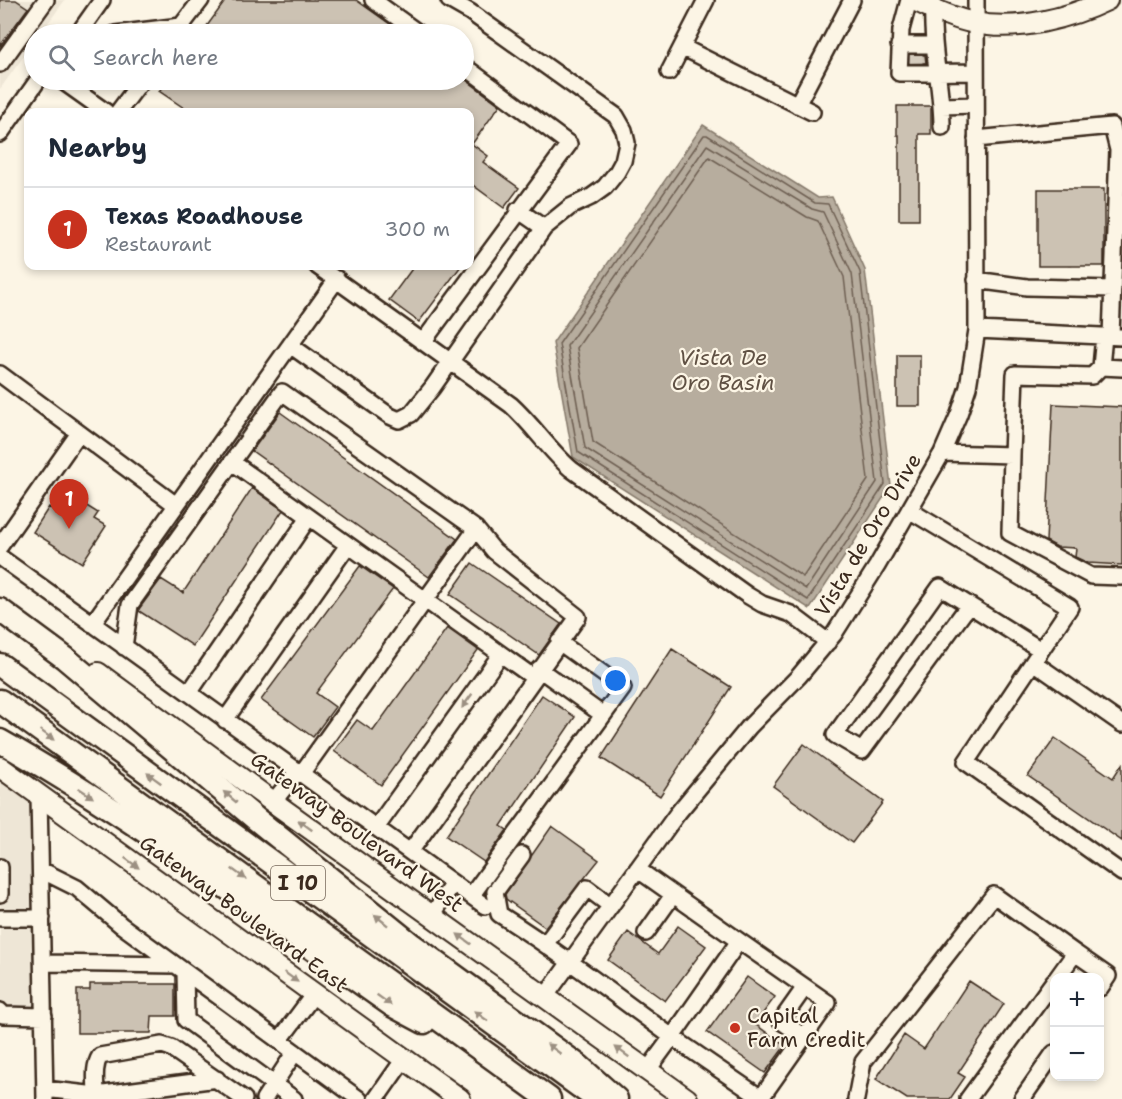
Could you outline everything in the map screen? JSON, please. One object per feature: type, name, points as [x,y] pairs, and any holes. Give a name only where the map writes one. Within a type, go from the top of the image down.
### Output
[{"type":"highway","points":[[0,610],[65,658],[248,812],[412,945],[580,1067],[616,1099]]},
{"type":"highway","name":"I 10","points":[[0,665],[597,1099]]},
{"type":"highway","name":"I 10","points":[[0,701],[549,1099]]},
{"type":"highway","points":[[0,741],[82,790],[392,1005],[492,1058]]},
{"type":"main road","points":[[914,0],[933,9],[976,23],[1024,24],[1052,20],[1107,0]]},
{"type":"main road","name":"Gateway Boulevard West","points":[[0,602],[273,802],[687,1099]]},
{"type":"main road","name":"Gateway Boulevard East","points":[[0,767],[460,1099]]},
{"type":"street","points":[[29,24],[46,0]]},
{"type":"street","points":[[85,24],[102,0]]},
{"type":"street","points":[[183,24],[201,0]]},
{"type":"street","points":[[373,0],[406,24]]},
{"type":"street","points":[[290,345],[376,407],[399,420],[411,414],[432,388],[544,228],[570,207],[605,188],[623,160],[627,143],[624,130],[616,116],[470,12],[449,0]]},
{"type":"street","points":[[669,72],[706,0]]},
{"type":"street","points":[[797,105],[852,0]]},
{"type":"street","points":[[909,0],[899,45],[899,73],[933,45]]},
{"type":"street","name":"Vista de Oro Drive","points":[[545,997],[677,814],[749,727],[799,676],[828,642],[853,605],[942,453],[960,414],[968,387],[977,330],[976,0]]},
{"type":"street","points":[[933,9],[933,45],[942,106],[942,127]]},
{"type":"street","points":[[0,64],[24,31]]},
{"type":"street","points":[[899,45],[938,74],[975,72]]},
{"type":"street","points":[[682,47],[812,112]]},
{"type":"street","points":[[423,342],[518,210],[569,144],[474,73]]},
{"type":"street","points":[[0,134],[31,90]]},
{"type":"street","points":[[75,90],[100,108]]},
{"type":"street","points":[[121,108],[134,90]]},
{"type":"street","points":[[942,106],[976,105]]},
{"type":"street","points":[[976,139],[1112,126],[1118,150],[1112,336],[1101,367],[1092,376],[1015,374],[1010,533],[1091,576],[1122,577]]},
{"type":"street","points":[[518,210],[544,228]]},
{"type":"street","points":[[324,270],[511,405],[534,428],[557,457],[572,470],[747,595],[762,604],[791,614],[828,642]]},
{"type":"street","points":[[92,624],[337,279]]},
{"type":"street","points":[[976,280],[1027,287],[1113,289]]},
{"type":"street","points":[[977,330],[1112,336]]},
{"type":"street","points":[[1101,367],[1122,368]]},
{"type":"street","points":[[0,374],[176,505]]},
{"type":"street","points":[[124,646],[130,605],[282,392],[476,529],[494,551],[578,617],[410,852]]},
{"type":"street","points":[[0,546],[79,433]]},
{"type":"street","points":[[942,453],[1012,455]]},
{"type":"street","points":[[232,462],[501,654],[603,715]]},
{"type":"street","points":[[909,510],[1070,607],[966,762],[1122,873]]},
{"type":"street","points":[[189,693],[309,516]]},
{"type":"street","points":[[273,802],[300,773],[476,529]]},
{"type":"street","points":[[225,720],[348,544]]},
{"type":"street","points":[[0,557],[485,906]]},
{"type":"street","points":[[969,605],[861,752],[836,735],[940,587],[969,605],[1037,656],[1122,724]]},
{"type":"street","points":[[471,896],[623,688],[559,642]]},
{"type":"street","points":[[376,828],[501,654]]},
{"type":"street","points":[[39,796],[45,1094],[98,1097],[217,1079]]},
{"type":"street","points":[[522,855],[495,892],[499,914],[546,943],[570,963],[761,1098],[828,1003],[637,869]]},
{"type":"street","points":[[0,867],[0,894]]},
{"type":"street","points":[[41,870],[77,888],[121,925],[359,1099]]},
{"type":"street","points":[[432,916],[453,883]]},
{"type":"street","points":[[546,943],[587,888],[611,906]]},
{"type":"street","points":[[646,933],[673,895]]},
{"type":"street","points":[[856,1099],[863,1062],[994,895],[1104,973]]},
{"type":"street","points":[[0,918],[42,918]]},
{"type":"street","points":[[648,1071],[739,941]]},
{"type":"street","points":[[1060,973],[1075,953]]},
{"type":"street","points":[[43,963],[180,968]]},
{"type":"street","points":[[180,968],[186,1020],[294,1099]]},
{"type":"street","points":[[804,1037],[781,1021],[805,987]]},
{"type":"street","points":[[968,1099],[1050,987]]},
{"type":"street","points":[[279,1041],[314,994]]},
{"type":"street","points":[[0,1011],[3,1015],[44,1016]]},
{"type":"street","points":[[98,1097],[96,1073],[97,1060],[100,1056],[162,1045],[171,1048],[244,1099]]},
{"type":"street","points":[[264,1099],[295,1052]]},
{"type":"street","points":[[376,1099],[404,1059]]},
{"type":"street","points":[[1022,1099],[1050,1059]]},
{"type":"shaded area","points":[[0,0],[65,0],[47,24],[24,24],[24,56],[0,89]]},
{"type":"shaded area","points":[[0,779],[33,803],[40,1010],[0,1010]]},
{"type":"water","name":"Vista De Oro Basin","points":[[703,125],[818,198],[832,197],[865,270],[891,486],[810,609],[573,457],[553,343]]},
{"type":"building","points":[[0,0],[16,0],[28,8],[0,46]]},
{"type":"building","points":[[226,0],[356,0],[390,24],[208,24]]},
{"type":"building","points":[[910,55],[925,55],[926,63],[909,63]]},
{"type":"building","points":[[474,86],[500,105],[474,141],[474,108],[184,108],[159,91],[474,90]]},
{"type":"building","points":[[897,106],[931,106],[931,134],[919,134],[919,220],[899,220]]},
{"type":"building","points":[[474,146],[488,156],[483,162],[519,188],[504,208],[474,186]]},
{"type":"building","points":[[1038,189],[1104,189],[1104,266],[1038,266]]},
{"type":"building","points":[[411,270],[458,270],[419,322],[389,300]]},
{"type":"building","points":[[897,355],[920,355],[920,406],[897,406]]},
{"type":"building","points":[[1053,404],[1122,407],[1122,565],[1088,563],[1075,557],[1076,548],[1057,547],[1046,541]]},
{"type":"building","points":[[280,412],[457,539],[429,577],[252,451]]},
{"type":"building","points":[[252,488],[283,510],[193,646],[139,609],[161,579],[183,593]]},
{"type":"building","points":[[66,493],[98,513],[94,519],[106,526],[82,563],[33,532],[49,507],[55,510]]},
{"type":"building","points":[[472,563],[561,624],[539,655],[450,594]]},
{"type":"building","points":[[360,566],[393,589],[316,693],[335,707],[313,737],[261,700]]},
{"type":"building","points":[[447,628],[478,650],[381,785],[334,751],[357,720],[373,731]]},
{"type":"building","points":[[672,649],[731,687],[660,796],[601,758]]},
{"type":"building","points":[[542,695],[575,717],[501,826],[507,830],[484,862],[446,836]]},
{"type":"building","points":[[1055,738],[1113,778],[1122,764],[1122,841],[1028,776]]},
{"type":"building","points":[[804,744],[883,802],[852,843],[773,786]]},
{"type":"building","points":[[552,826],[599,860],[545,927],[506,899],[505,894]]},
{"type":"building","points":[[678,926],[706,946],[665,1001],[608,960],[628,932],[658,954]]},
{"type":"building","name":"Capital Farm Credit","points":[[747,977],[775,997],[755,1024],[785,1046],[765,1073],[707,1032]]},
{"type":"building","points":[[969,981],[1004,1004],[958,1073],[965,1077],[950,1099],[907,1099],[876,1079],[904,1035],[924,1049]]},
{"type":"building","points":[[90,984],[175,984],[175,1016],[152,1016],[151,1033],[77,1033],[77,990],[90,990]]},
{"type":"tunnel","points":[[915,53],[915,66]]},
{"type":"place","name":"Texas Roadhouse","points":[[69,529]]},
{"type":"place","name":"Capital Farm Credit","points":[[735,1028]]}]
